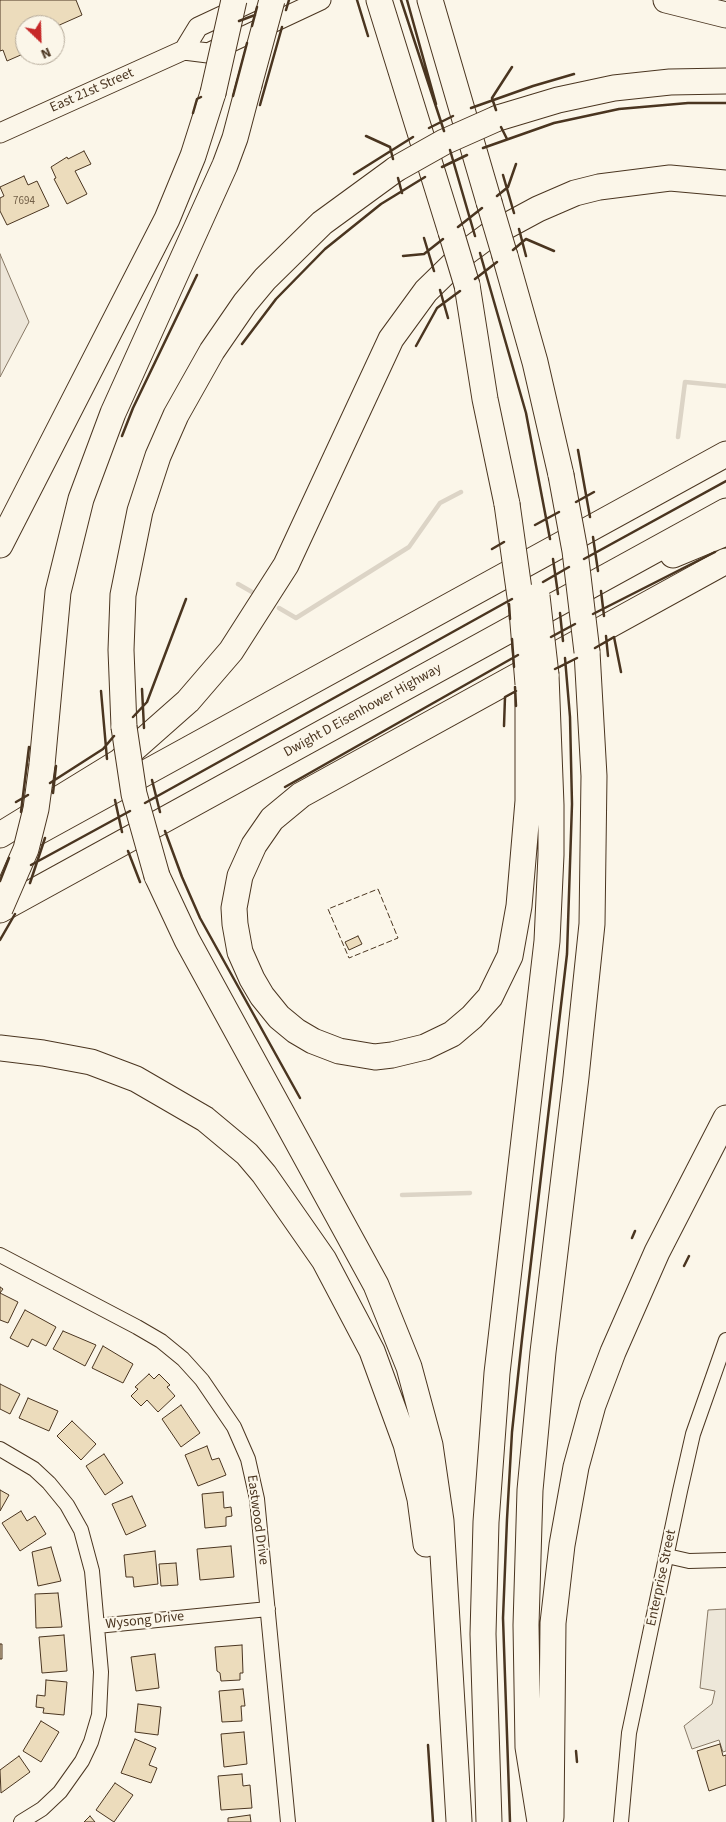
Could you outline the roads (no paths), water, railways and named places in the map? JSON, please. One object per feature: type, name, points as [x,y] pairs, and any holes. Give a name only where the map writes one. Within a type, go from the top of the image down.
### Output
[{"type":"highway","points":[[0,545],[167,219],[193,156],[213,93],[234,0]]},
{"type":"highway","points":[[0,909],[26,849],[36,809],[42,765],[58,592],[81,499],[102,439],[222,174],[235,138],[272,0]]},
{"type":"highway","points":[[430,0],[535,362],[561,475],[575,551],[587,652],[594,776],[592,924],[575,1087],[542,1352],[530,1507],[526,1625],[528,1747],[540,1822]]},
{"type":"highway","points":[[666,0],[726,15]]},
{"type":"highway","points":[[382,8],[467,285],[503,410],[514,500],[533,570],[537,680],[519,906],[510,956],[490,997],[472,1017],[452,1034],[425,1047],[375,1057],[339,1051],[313,1041],[296,1031],[279,1017],[252,979],[240,952],[234,908],[242,868],[254,845],[272,819],[300,795],[726,561]]},
{"type":"highway","points":[[459,1821],[441,1521],[430,1445],[409,1367],[376,1285],[186,940],[157,876],[134,794],[124,727],[121,650],[124,587],[140,511],[151,474],[176,415],[212,351],[265,279],[322,222],[396,169],[444,142],[498,118],[558,100],[614,88],[670,82],[726,81]]},
{"type":"highway","points":[[0,836],[119,762],[188,701],[231,651],[286,565],[391,340],[426,291],[466,254],[488,236],[531,212],[575,193],[599,186],[670,178],[726,183]]},
{"type":"highway","points":[[0,852],[726,454]]},
{"type":"highway","name":"Dwight D Eisenhower Highway","points":[[0,909],[726,511]]},
{"type":"highway","points":[[598,582],[726,533]]},
{"type":"highway","points":[[489,1822],[483,1651],[486,1522],[497,1373],[546,949],[552,845],[550,755],[537,680]]},
{"type":"highway","points":[[0,1048],[44,1052],[91,1062],[136,1079],[205,1119],[247,1154],[282,1197],[324,1260],[372,1351],[396,1411],[413,1468],[424,1523],[436,1674],[459,1821]]},
{"type":"highway","points":[[550,1822],[553,1623],[562,1545],[576,1467],[593,1405],[612,1352],[657,1252],[726,1118]]},
{"type":"highway","points":[[706,1160],[726,1133]]},
{"type":"main road","points":[[256,0],[198,27],[184,50],[208,53],[321,0]]},
{"type":"main road","name":"East 21st Street","points":[[0,133],[184,50]]},
{"type":"street","name":"Eastwood Drive","points":[[0,1255],[155,1338],[183,1359],[211,1391],[234,1427],[252,1472],[259,1513],[288,1822]]},
{"type":"street","name":"Enterprise Street","points":[[621,1822],[629,1733],[667,1556],[694,1434],[726,1340]]},
{"type":"street","points":[[0,1449],[34,1469],[49,1483],[74,1518],[89,1557],[97,1626]]},
{"type":"street","points":[[667,1556],[689,1561],[726,1560]]},
{"type":"street","name":"Wysong Drive","points":[[21,1822],[42,1809],[67,1785],[79,1767],[91,1742],[99,1715],[102,1694],[97,1626],[268,1609]]},
{"type":"waterway","points":[[678,437],[685,382],[726,386]]},
{"type":"waterway","points":[[279,608],[296,618],[409,547],[440,503],[461,492]]},
{"type":"waterway","points":[[238,584],[252,592]]},
{"type":"waterway","points":[[402,1195],[470,1193]]}]
